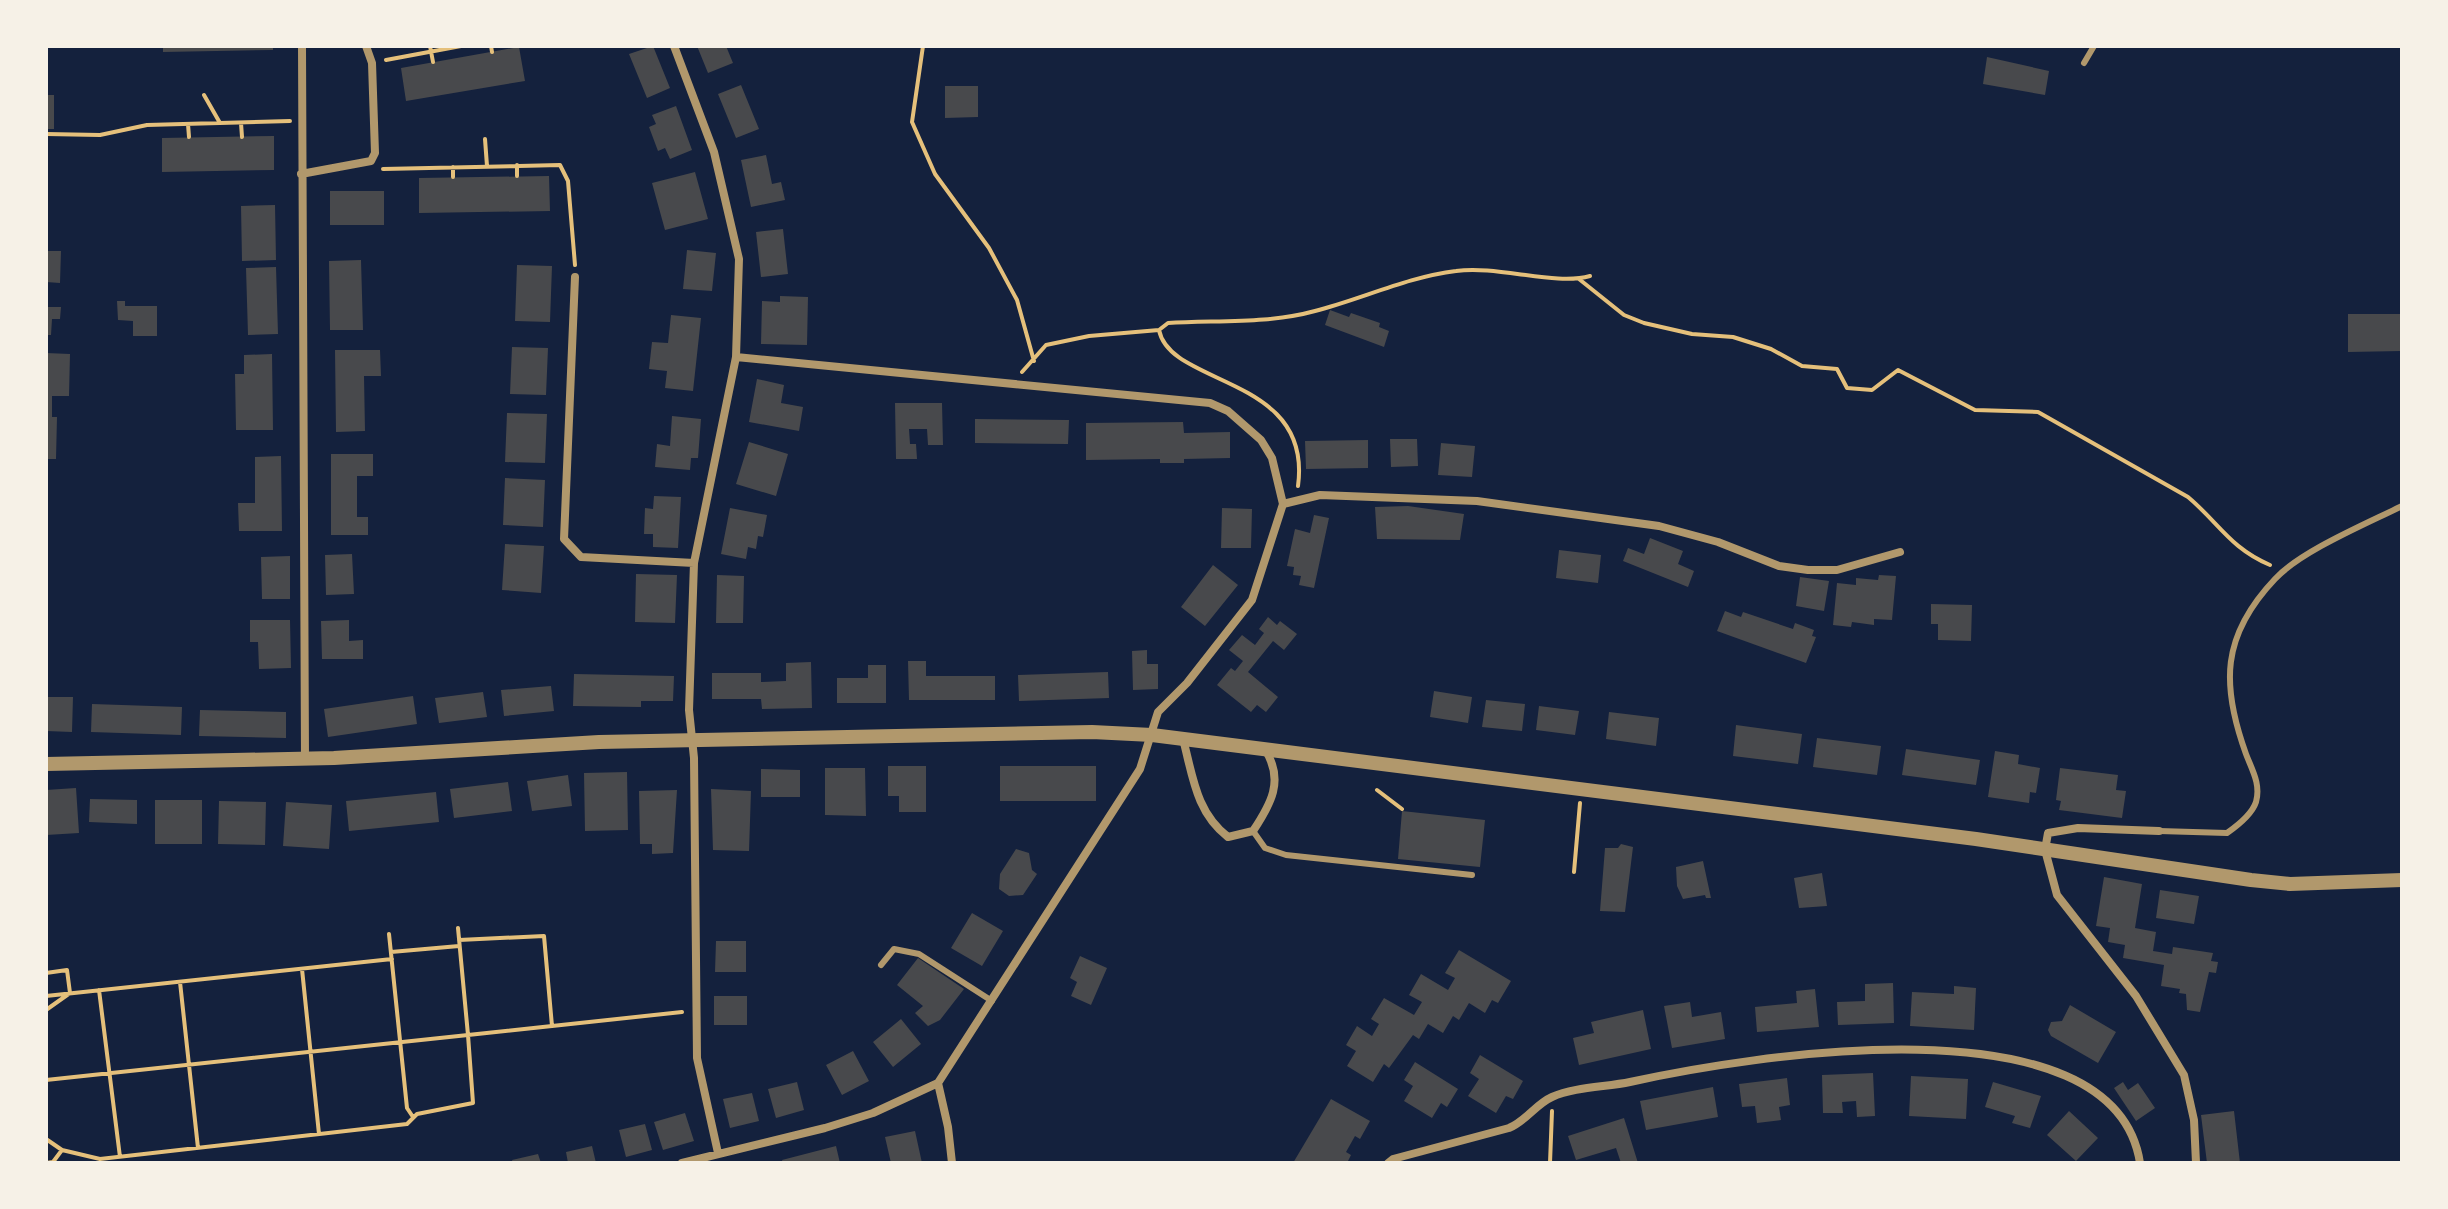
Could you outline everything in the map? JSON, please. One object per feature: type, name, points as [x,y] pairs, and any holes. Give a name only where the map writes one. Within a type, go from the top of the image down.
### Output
[{"type":"street","points":[[302,46],[305,759]]},
{"type":"street","points":[[301,174],[371,161],[375,153],[372,63],[366,46]]},
{"type":"street","points":[[674,46],[714,152],[739,259],[736,357],[694,563],[691,739],[697,1011],[701,1087],[718,1153]]},
{"type":"street","points":[[575,277],[564,539],[581,557],[694,563]]},
{"type":"street","points":[[682,1163],[873,1113],[912,1092],[938,1083],[1140,769],[1158,712],[1187,683],[1252,600],[1283,504],[1272,458],[1261,440],[1228,411],[1210,403],[736,357]]},
{"type":"street","points":[[1283,504],[1320,495],[1477,501],[1659,526],[1718,542],[1779,566],[1808,570],[1837,570],[1900,552]]},
{"type":"street","points":[[46,764],[305,759],[691,739],[1092,732],[1152,735],[2290,884],[2402,880]]},
{"type":"street","points":[[1183,739],[1198,799],[1212,824],[1228,837],[1253,831],[1275,794],[1276,775],[1266,751]]},
{"type":"street","points":[[2159,831],[2078,828],[2048,833],[2045,850],[2057,895],[2136,996],[2174,1054],[2191,1098],[2196,1163]]},
{"type":"street","points":[[1388,1163],[1407,1155],[1509,1128],[1524,1121],[1553,1096],[1692,1068],[1769,1057],[1894,1051],[1992,1055],[2043,1065],[2100,1094],[2127,1125],[2140,1163]]},
{"type":"street","points":[[938,1083],[952,1163]]},
{"type":"lane","points":[[2084,63],[2094,46]]},
{"type":"lane","points":[[2159,831],[2227,833],[2256,802],[2256,776],[2231,711],[2229,667],[2245,622],[2283,571],[2402,506]]},
{"type":"lane","points":[[1253,831],[1265,848],[1286,855],[1472,875]]},
{"type":"lane","points":[[881,965],[894,949],[919,954],[992,1001]]},
{"type":"path","points":[[372,63],[430,49],[461,46]]},
{"type":"path","points":[[923,46],[912,122],[935,174],[989,248],[1017,300],[1034,361],[1046,345],[1067,339],[1159,330],[1168,323],[1224,321],[1314,311],[1369,292],[1457,270],[1519,272],[1579,279],[1590,276]]},
{"type":"path","points":[[430,49],[433,62]]},
{"type":"path","points":[[204,95],[220,123]]},
{"type":"path","points":[[46,134],[100,135],[147,125],[300,121]]},
{"type":"path","points":[[241,123],[242,137]]},
{"type":"path","points":[[188,124],[189,137]]},
{"type":"path","points":[[485,139],[487,166]]},
{"type":"path","points":[[371,161],[383,169],[560,165],[568,181],[575,277]]},
{"type":"path","points":[[517,165],[517,176]]},
{"type":"path","points":[[453,167],[453,177]]},
{"type":"path","points":[[1579,279],[1624,315],[1692,334],[1733,337],[1771,349],[1802,366],[1837,369],[1847,388],[1872,390],[1898,370],[1975,410],[2038,412],[2188,497],[2208,514],[2228,541],[2283,571]]},
{"type":"path","points":[[1377,790],[1402,809]]},
{"type":"path","points":[[1574,872],[1581,790]]},
{"type":"path","points":[[46,1139],[62,1150],[86,1157],[120,1157],[407,1124],[413,1117],[473,1103],[458,928]]},
{"type":"path","points":[[389,934],[407,1108],[413,1117]]},
{"type":"path","points":[[391,952],[544,936],[552,1026]]},
{"type":"path","points":[[46,996],[392,959]]},
{"type":"path","points":[[302,969],[319,1134]]},
{"type":"path","points":[[46,973],[67,970],[70,993]]},
{"type":"path","points":[[180,982],[198,1148]]},
{"type":"path","points":[[99,990],[120,1157]]},
{"type":"path","points":[[46,1010],[70,993]]},
{"type":"path","points":[[46,1080],[697,1011]]},
{"type":"path","points":[[1550,1163],[1553,1096]]},
{"type":"path","points":[[46,1163],[53,1162],[62,1150]]},
{"type":"building","points":[[163,46],[273,46],[273,50],[163,52]]},
{"type":"building","points":[[653,46],[670,88],[647,98],[629,54]]},
{"type":"building","points":[[697,46],[726,46],[733,63],[708,73]]},
{"type":"building","points":[[519,47],[525,81],[406,101],[401,68]]},
{"type":"building","points":[[1987,57],[2049,71],[2045,95],[1983,84]]},
{"type":"building","points":[[741,85],[759,129],[736,138],[718,94]]},
{"type":"building","points":[[945,86],[978,86],[978,117],[945,118]]},
{"type":"building","points":[[46,95],[54,95],[54,129],[46,129]]},
{"type":"building","points":[[676,106],[692,150],[670,159],[665,148],[658,151],[649,127],[656,124],[652,115]]},
{"type":"building","points":[[274,136],[274,170],[162,172],[162,138]]},
{"type":"building","points":[[766,155],[772,184],[781,182],[785,200],[751,207],[741,160]]},
{"type":"building","points":[[695,172],[708,219],[665,230],[652,183]]},
{"type":"building","points":[[549,176],[550,211],[419,213],[419,178]]},
{"type":"building","points":[[330,191],[384,191],[384,225],[330,225]]},
{"type":"building","points":[[275,205],[276,260],[242,261],[241,206]]},
{"type":"building","points":[[783,229],[788,274],[761,277],[756,232]]},
{"type":"building","points":[[687,250],[716,253],[712,291],[683,289]]},
{"type":"building","points":[[46,251],[61,251],[60,283],[46,282]]},
{"type":"building","points":[[361,260],[363,330],[330,330],[329,261]]},
{"type":"building","points":[[517,265],[552,266],[550,322],[515,321]]},
{"type":"building","points":[[276,267],[278,334],[248,335],[246,268]]},
{"type":"building","points":[[780,296],[808,297],[807,345],[761,344],[762,301],[780,302]]},
{"type":"building","points":[[117,301],[125,301],[125,306],[157,306],[157,336],[133,336],[133,321],[118,320]]},
{"type":"building","points":[[46,307],[61,307],[60,319],[52,319],[51,335],[46,335]]},
{"type":"building","points":[[1330,310],[1380,323],[1379,327],[1389,331],[1384,347],[1325,325]]},
{"type":"building","points":[[2348,314],[2402,314],[2402,351],[2348,352]]},
{"type":"building","points":[[671,315],[701,318],[693,391],[665,388],[667,371],[649,369],[652,342],[668,343]]},
{"type":"building","points":[[512,347],[548,348],[546,395],[510,394]]},
{"type":"building","points":[[335,350],[380,350],[381,376],[364,376],[365,431],[336,432]]},
{"type":"building","points":[[46,353],[70,354],[69,396],[52,396],[52,417],[57,417],[56,459],[46,459]]},
{"type":"building","points":[[272,354],[273,430],[236,430],[235,374],[244,374],[244,355]]},
{"type":"building","points":[[757,379],[784,385],[781,403],[803,407],[799,431],[749,422]]},
{"type":"building","points":[[895,403],[942,403],[943,445],[928,445],[927,429],[909,429],[910,444],[916,444],[917,459],[896,459]]},
{"type":"building","points":[[507,413],[547,414],[545,463],[505,462]]},
{"type":"building","points":[[672,416],[701,419],[698,458],[691,458],[690,470],[655,467],[657,444],[670,446]]},
{"type":"building","points":[[975,419],[1069,420],[1068,444],[975,443]]},
{"type":"building","points":[[1183,422],[1184,433],[1230,432],[1230,458],[1184,459],[1184,463],[1160,463],[1160,459],[1086,460],[1086,423]]},
{"type":"building","points":[[1390,439],[1417,439],[1418,466],[1391,467]]},
{"type":"building","points":[[1368,440],[1368,468],[1306,469],[1305,441]]},
{"type":"building","points":[[749,442],[788,454],[776,496],[736,484]]},
{"type":"building","points":[[1441,443],[1475,446],[1472,477],[1438,475]]},
{"type":"building","points":[[331,454],[373,454],[373,476],[357,476],[357,517],[368,517],[368,535],[331,535]]},
{"type":"building","points":[[281,456],[282,531],[239,531],[238,503],[255,503],[255,457]]},
{"type":"building","points":[[505,478],[545,480],[543,527],[503,525]]},
{"type":"building","points":[[654,496],[681,497],[678,548],[653,547],[653,534],[644,534],[645,508],[653,509]]},
{"type":"building","points":[[1408,506],[1464,514],[1460,540],[1377,539],[1375,507]]},
{"type":"building","points":[[730,508],[767,515],[763,537],[758,536],[756,549],[748,547],[746,559],[721,554]]},
{"type":"building","points":[[1222,508],[1252,509],[1251,548],[1221,548]]},
{"type":"building","points":[[1314,515],[1329,518],[1314,588],[1299,585],[1301,576],[1293,575],[1294,567],[1287,566],[1295,529],[1310,533]]},
{"type":"building","points":[[1650,538],[1683,551],[1678,564],[1694,571],[1688,587],[1623,561],[1628,548],[1644,554]]},
{"type":"building","points":[[505,544],[544,546],[541,593],[502,590]]},
{"type":"building","points":[[1559,550],[1601,555],[1598,583],[1556,578]]},
{"type":"building","points":[[352,554],[354,594],[326,595],[325,555]]},
{"type":"building","points":[[290,556],[290,599],[262,599],[261,557]]},
{"type":"building","points":[[1213,565],[1238,585],[1205,626],[1181,607]]},
{"type":"building","points":[[636,574],[677,575],[675,623],[635,622]]},
{"type":"building","points":[[717,575],[744,576],[743,623],[716,623]]},
{"type":"building","points":[[1879,575],[1896,576],[1892,620],[1874,619],[1874,625],[1852,622],[1851,627],[1833,625],[1837,583],[1856,585],[1856,578],[1878,580]]},
{"type":"building","points":[[1800,577],[1829,581],[1824,611],[1796,606]]},
{"type":"building","points":[[1931,604],[1972,605],[1971,641],[1938,640],[1938,624],[1931,624]]},
{"type":"building","points":[[1725,611],[1741,617],[1743,612],[1793,629],[1795,623],[1814,630],[1812,636],[1816,637],[1806,663],[1717,631]]},
{"type":"building","points":[[1268,617],[1277,625],[1280,621],[1297,634],[1284,650],[1273,641],[1248,672],[1278,697],[1266,712],[1257,705],[1251,712],[1217,685],[1231,668],[1235,671],[1243,661],[1229,650],[1242,635],[1255,645],[1264,633],[1259,629]]},
{"type":"building","points":[[250,620],[290,620],[291,668],[259,669],[258,642],[250,642]]},
{"type":"building","points":[[349,620],[349,641],[363,640],[363,659],[322,659],[321,621]]},
{"type":"building","points":[[1147,650],[1147,664],[1158,664],[1158,689],[1133,690],[1132,651]]},
{"type":"building","points":[[908,661],[926,661],[926,676],[995,676],[995,700],[909,700]]},
{"type":"building","points":[[811,662],[812,708],[762,709],[761,699],[712,699],[712,673],[761,673],[761,682],[786,681],[786,663]]},
{"type":"building","points":[[868,665],[886,665],[886,703],[837,703],[837,678],[868,678]]},
{"type":"building","points":[[1108,672],[1109,698],[1019,701],[1018,675]]},
{"type":"building","points":[[574,674],[674,676],[673,701],[641,701],[641,707],[573,706]]},
{"type":"building","points":[[551,686],[554,711],[504,716],[501,690]]},
{"type":"building","points":[[1434,691],[1472,697],[1468,723],[1430,717]]},
{"type":"building","points":[[483,692],[487,717],[439,723],[435,698]]},
{"type":"building","points":[[413,696],[417,724],[328,737],[324,709]]},
{"type":"building","points":[[46,697],[73,697],[72,732],[46,731]]},
{"type":"building","points":[[1486,700],[1525,704],[1522,731],[1482,727]]},
{"type":"building","points":[[92,704],[182,707],[181,735],[91,732]]},
{"type":"building","points":[[1539,706],[1579,711],[1575,735],[1536,730]]},
{"type":"building","points":[[200,710],[286,712],[286,738],[199,736]]},
{"type":"building","points":[[1609,712],[1659,718],[1656,746],[1606,739]]},
{"type":"building","points":[[1736,725],[1802,734],[1798,764],[1733,756]]},
{"type":"building","points":[[1817,738],[1881,746],[1877,775],[1813,767]]},
{"type":"building","points":[[1906,749],[1980,760],[1976,785],[1902,775]]},
{"type":"building","points":[[1995,751],[2019,755],[2018,764],[2040,768],[2036,793],[2030,792],[2029,803],[1988,797]]},
{"type":"building","points":[[888,766],[926,766],[926,812],[899,812],[899,796],[888,796]]},
{"type":"building","points":[[1000,766],[1096,766],[1096,801],[1000,801]]},
{"type":"building","points":[[825,768],[865,768],[866,816],[825,815]]},
{"type":"building","points":[[2060,768],[2118,775],[2116,790],[2126,791],[2122,818],[2059,810],[2061,801],[2056,800]]},
{"type":"building","points":[[761,769],[800,770],[800,797],[761,797]]},
{"type":"building","points":[[627,772],[628,830],[585,831],[584,773]]},
{"type":"building","points":[[568,775],[572,806],[532,811],[527,781]]},
{"type":"building","points":[[508,782],[512,811],[454,818],[450,789]]},
{"type":"building","points":[[76,788],[79,833],[46,835],[46,790]]},
{"type":"building","points":[[711,789],[751,791],[749,851],[713,850]]},
{"type":"building","points":[[677,790],[673,853],[652,854],[652,844],[640,844],[639,791]]},
{"type":"building","points":[[436,792],[439,822],[349,831],[346,801]]},
{"type":"building","points":[[90,799],[137,800],[137,824],[89,822]]},
{"type":"building","points":[[155,800],[202,800],[202,844],[155,844]]},
{"type":"building","points":[[219,801],[266,802],[265,845],[218,844]]},
{"type":"building","points":[[286,802],[332,805],[329,849],[283,846]]},
{"type":"building","points":[[1402,811],[1485,820],[1480,867],[1398,859]]},
{"type":"building","points":[[1621,844],[1633,847],[1625,912],[1600,911],[1605,848],[1618,848]]},
{"type":"building","points":[[1016,849],[1029,853],[1032,870],[1037,874],[1023,895],[1009,896],[999,889],[1000,874]]},
{"type":"building","points":[[1703,861],[1711,898],[1705,895],[1683,899],[1677,886],[1676,867]]},
{"type":"building","points":[[1822,873],[1827,906],[1799,908],[1794,878]]},
{"type":"building","points":[[2104,877],[2142,884],[2135,928],[2156,932],[2153,951],[2172,954],[2173,947],[2213,953],[2211,961],[2218,962],[2216,973],[2209,972],[2200,1012],[2187,1010],[2186,994],[2179,993],[2180,989],[2161,986],[2164,965],[2123,958],[2125,945],[2108,942],[2110,928],[2096,926]]},
{"type":"building","points":[[2160,890],[2199,896],[2194,924],[2156,918]]},
{"type":"building","points":[[972,913],[1003,931],[982,966],[951,948]]},
{"type":"building","points":[[716,941],[746,941],[746,972],[715,972]]},
{"type":"building","points":[[1459,950],[1511,981],[1498,1003],[1492,1000],[1485,1013],[1469,1003],[1459,1020],[1453,1016],[1443,1033],[1428,1024],[1419,1039],[1413,1035],[1389,1068],[1384,1064],[1373,1082],[1347,1066],[1356,1051],[1346,1045],[1357,1026],[1372,1036],[1379,1024],[1371,1019],[1384,998],[1414,1015],[1422,1002],[1409,995],[1421,974],[1448,990],[1455,978],[1445,973]]},
{"type":"building","points":[[1080,956],[1107,968],[1091,1005],[1071,996],[1077,982],[1070,978]]},
{"type":"building","points":[[918,958],[964,989],[940,1020],[928,1026],[915,1013],[923,1006],[897,985]]},
{"type":"building","points":[[1893,983],[1894,1023],[1838,1025],[1837,1002],[1865,1001],[1865,984]]},
{"type":"building","points":[[1954,986],[1976,988],[1974,1030],[1910,1026],[1912,992],[1954,994]]},
{"type":"building","points":[[1815,989],[1819,1027],[1757,1032],[1755,1007],[1797,1003],[1796,991]]},
{"type":"building","points":[[714,996],[747,996],[747,1025],[714,1025]]},
{"type":"building","points":[[1690,1002],[1692,1017],[1721,1012],[1725,1039],[1672,1048],[1664,1006]]},
{"type":"building","points":[[2070,1005],[2116,1032],[2098,1063],[2051,1036],[2048,1030],[2051,1022],[2062,1021]]},
{"type":"building","points":[[1643,1010],[1651,1049],[1579,1065],[1573,1038],[1594,1033],[1591,1022]]},
{"type":"building","points":[[901,1019],[921,1044],[893,1067],[873,1042]]},
{"type":"building","points":[[853,1051],[869,1081],[842,1095],[826,1065]]},
{"type":"building","points":[[1480,1055],[1523,1081],[1513,1099],[1506,1096],[1496,1113],[1468,1096],[1479,1079],[1470,1073]]},
{"type":"building","points":[[1415,1062],[1458,1089],[1447,1107],[1441,1103],[1432,1118],[1404,1101],[1413,1086],[1404,1080]]},
{"type":"building","points":[[1873,1073],[1875,1116],[1857,1117],[1856,1101],[1842,1102],[1843,1113],[1823,1113],[1822,1075]]},
{"type":"building","points":[[1911,1076],[1968,1079],[1966,1119],[1909,1116]]},
{"type":"building","points":[[1787,1078],[1790,1105],[1779,1107],[1781,1120],[1757,1123],[1755,1106],[1742,1107],[1739,1084]]},
{"type":"building","points":[[797,1082],[804,1110],[776,1118],[768,1089]]},
{"type":"building","points":[[1993,1082],[2041,1096],[2030,1128],[2012,1123],[2015,1116],[1985,1107]]},
{"type":"building","points":[[2123,1082],[2128,1090],[2138,1083],[2155,1108],[2136,1121],[2114,1088]]},
{"type":"building","points":[[1713,1087],[1718,1117],[1646,1130],[1640,1101]]},
{"type":"building","points":[[752,1093],[759,1121],[730,1128],[723,1099]]},
{"type":"building","points":[[1331,1099],[1370,1121],[1360,1139],[1355,1136],[1346,1152],[1351,1155],[1347,1163],[1293,1163]]},
{"type":"building","points":[[2069,1111],[2098,1138],[2076,1161],[2047,1135]]},
{"type":"building","points":[[2234,1111],[2240,1163],[2207,1163],[2201,1115]]},
{"type":"building","points":[[685,1113],[694,1141],[663,1150],[654,1122]]},
{"type":"building","points":[[1624,1118],[1638,1163],[1621,1163],[1616,1148],[1576,1160],[1568,1136]]},
{"type":"building","points":[[645,1124],[652,1150],[626,1157],[619,1130]]},
{"type":"building","points":[[915,1131],[922,1163],[891,1163],[885,1137]]},
{"type":"building","points":[[592,1146],[596,1163],[568,1163],[566,1152]]},
{"type":"building","points":[[836,1146],[840,1163],[783,1163],[782,1160]]},
{"type":"building","points":[[538,1154],[541,1163],[513,1163],[512,1160]]}]
